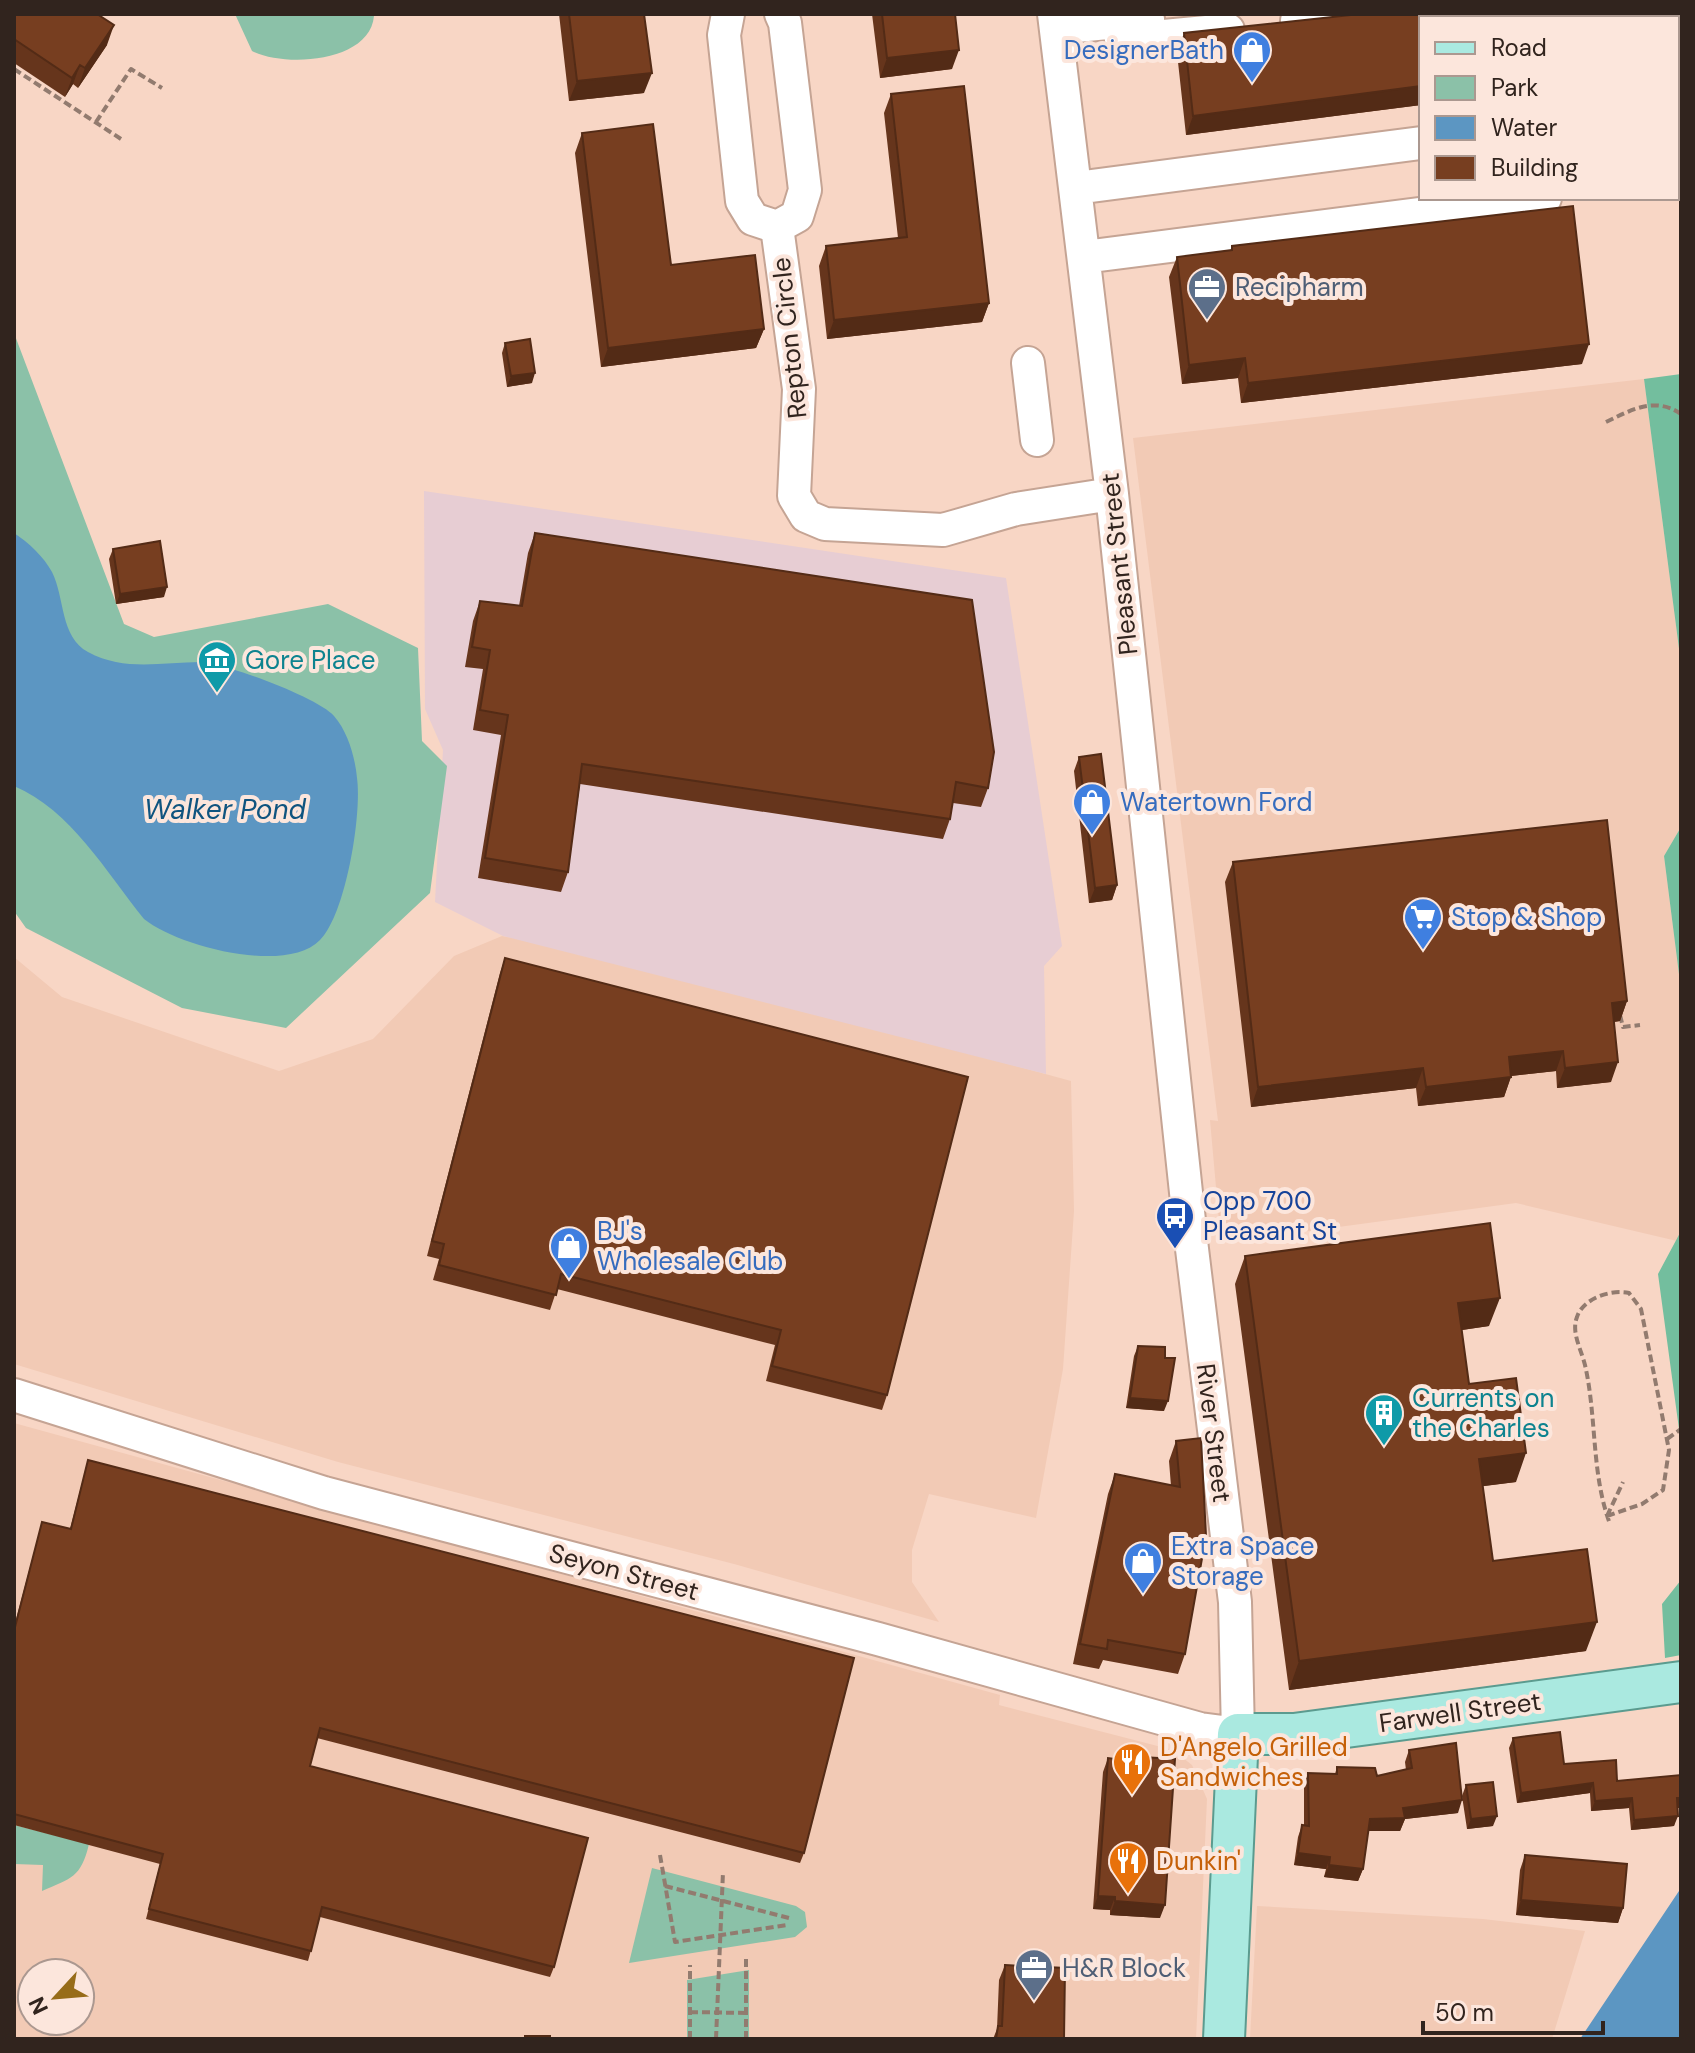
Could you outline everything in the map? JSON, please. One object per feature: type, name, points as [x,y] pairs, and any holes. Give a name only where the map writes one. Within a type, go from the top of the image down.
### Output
[{"type":"main road","name":"Farwell Street","points":[[1238,1734],[1294,1734],[1681,1682]]},
{"type":"main road","name":"River Street","points":[[1224,2039],[1238,1734]]},
{"type":"street","name":"Repton Circle","points":[[728,14],[724,35],[742,201],[753,219],[777,227],[797,216],[805,190],[785,23],[781,14]]},
{"type":"street","points":[[1055,21],[1159,18],[1167,14]]},
{"type":"street","points":[[1121,40],[1358,14]]},
{"type":"street","name":"Pleasant Street","points":[[1055,21],[1112,494],[1178,1115]]},
{"type":"street","points":[[1076,188],[1419,143]]},
{"type":"street","points":[[1084,257],[1529,200]]},
{"type":"street","name":"Repton Circle","points":[[777,227],[799,389],[794,496],[806,516],[814,522],[927,531],[1016,509],[1112,494]]},
{"type":"street","points":[[1028,363],[1037,440]]},
{"type":"street","name":"River Street","points":[[1178,1115],[1235,1602],[1238,1734]]},
{"type":"street","name":"Seyon Street","points":[[14,1395],[324,1493],[891,1643],[1200,1729],[1238,1734]]},
{"type":"path","points":[[96,122],[133,68],[162,88]]},
{"type":"path","points":[[14,69],[121,139]]},
{"type":"path","points":[[1606,422],[1645,405],[1663,405],[1681,414]]},
{"type":"path","points":[[1619,1007],[1623,1027],[1640,1025]]},
{"type":"path","points":[[1607,1516],[1642,1504],[1663,1490],[1667,1439],[1641,1309],[1629,1293],[1609,1292],[1580,1309],[1575,1319],[1575,1334],[1589,1389],[1598,1493],[1610,1524]]},
{"type":"path","points":[[1667,1439],[1681,1429]]},
{"type":"path","points":[[1607,1516],[1623,1482]]},
{"type":"path","points":[[660,1855],[665,1886],[675,1942],[788,1921],[665,1886]]},
{"type":"path","points":[[716,2039],[723,1872]]},
{"type":"path","points":[[746,1956],[746,2039]]},
{"type":"path","points":[[690,1965],[690,2039]]},
{"type":"path","points":[[690,2012],[746,2013]]},
{"type":"shaded area","points":[[1644,379],[1681,664],[1681,827],[1664,856],[1681,990],[1681,1231],[1677,1241],[1516,1203],[1221,1243],[1210,1120],[1218,1121],[1133,438]]},
{"type":"shaded area","points":[[424,491],[1006,578],[1062,946],[1044,966],[1046,1074],[503,936],[435,902],[443,750],[425,709]]},
{"type":"shaded area","points":[[502,936],[603,954],[1071,1081],[1074,1211],[1063,1369],[1036,1518],[929,1494],[912,1550],[912,1582],[939,1622],[734,1564],[338,1462],[14,1364],[14,957],[62,997],[279,1071],[373,1039],[454,956]]},
{"type":"shaded area","points":[[14,1423],[1000,1695],[999,1705],[1173,1750],[1192,1765],[1207,1799],[1196,2039],[14,2039]]},
{"type":"shaded area","points":[[1257,1906],[1483,1919],[1585,1931],[1552,2039],[1250,2039]]},
{"type":"green space","points":[[235,14],[374,16],[369,31],[358,43],[343,52],[304,60],[252,51]]},
{"type":"green space","name":"Gore Place","points":[[14,333],[124,624],[154,637],[328,604],[418,648],[422,741],[447,766],[430,893],[286,1028],[182,1008],[26,928],[14,911]]},
{"type":"green space","points":[[1681,374],[1681,664],[1644,379]]},
{"type":"green space","points":[[1681,827],[1681,990],[1664,856]]},
{"type":"green space","points":[[1681,1231],[1681,1444],[1658,1274]]},
{"type":"green space","points":[[1681,1580],[1681,1655],[1665,1658],[1662,1604]]},
{"type":"green space","points":[[14,1825],[89,1844],[82,1864],[68,1879],[42,1891],[43,1865],[14,1864]]},
{"type":"green space","points":[[652,1868],[796,1906],[805,1912],[807,1927],[795,1937],[629,1963]]},
{"type":"green space","points":[[749,1970],[749,2039],[687,2039],[687,1980]]},
{"type":"water","name":"Walker Pond","points":[[14,533],[49,566],[72,637],[88,652],[130,664],[201,662],[230,668],[310,700],[339,722],[355,762],[357,815],[344,887],[329,927],[320,940],[304,950],[258,956],[205,947],[160,929],[144,919],[70,826],[53,810],[14,786]]},
{"type":"water","points":[[1681,1888],[1681,2039],[1580,2039]]},
{"type":"building","points":[[14,14],[97,14],[114,25],[85,68],[80,65],[72,78],[14,39]]},
{"type":"building","points":[[569,14],[644,14],[652,73],[577,81]]},
{"type":"building","points":[[882,14],[955,14],[959,50],[887,58]]},
{"type":"building","points":[[1360,14],[1681,14],[1681,96],[1679,98],[1679,16],[1419,16],[1419,86],[1193,116],[1184,33]]},
{"type":"building","points":[[964,86],[989,303],[834,320],[826,246],[907,237],[891,94]]},
{"type":"building","points":[[653,124],[671,265],[755,255],[764,329],[608,348],[582,133]]},
{"type":"building","points":[[1573,206],[1589,344],[1248,383],[1245,358],[1189,365],[1177,257],[1232,250],[1232,246]]},
{"type":"building","points":[[530,339],[535,373],[511,376],[505,343]]},
{"type":"building","points":[[535,533],[972,600],[994,752],[988,788],[956,782],[950,819],[582,764],[568,872],[485,858],[508,715],[480,710],[490,650],[472,647],[480,601],[522,606]]},
{"type":"building","points":[[160,541],[167,587],[120,594],[113,549]]},
{"type":"building","points":[[1101,754],[1117,885],[1095,888],[1079,757]]},
{"type":"building","name":"Stop & Shop","points":[[1607,820],[1627,1001],[1612,1003],[1618,1062],[1565,1068],[1563,1051],[1509,1057],[1511,1077],[1426,1087],[1423,1068],[1258,1087],[1233,862]]},
{"type":"building","points":[[505,958],[968,1077],[887,1395],[772,1366],[781,1330],[561,1274],[556,1295],[439,1265],[444,1244],[432,1241]]},
{"type":"building","name":"Currents on the Charles","points":[[1490,1223],[1500,1298],[1458,1303],[1469,1384],[1516,1378],[1526,1453],[1479,1459],[1493,1561],[1587,1549],[1597,1622],[1299,1661],[1245,1256]]},
{"type":"building","points":[[1138,1346],[1165,1347],[1165,1358],[1175,1358],[1168,1401],[1130,1398]]},
{"type":"building","points":[[1201,1438],[1206,1536],[1185,1654],[1108,1640],[1107,1649],[1080,1644],[1115,1474],[1180,1487],[1176,1441]]},
{"type":"building","points":[[88,1460],[854,1658],[804,1853],[320,1728],[310,1766],[588,1838],[554,1967],[322,1907],[311,1951],[149,1909],[163,1854],[14,1814],[14,1631],[42,1522],[71,1529]]},
{"type":"building","points":[[1560,1732],[1564,1764],[1616,1760],[1617,1781],[1681,1775],[1678,1816],[1634,1820],[1632,1798],[1595,1801],[1593,1783],[1521,1793],[1513,1738]]},
{"type":"building","points":[[1456,1743],[1462,1800],[1403,1808],[1405,1818],[1370,1819],[1363,1869],[1329,1865],[1330,1857],[1298,1853],[1302,1825],[1309,1826],[1308,1773],[1337,1774],[1337,1767],[1375,1768],[1377,1776],[1412,1768],[1409,1750]]},
{"type":"building","points":[[1124,1756],[1175,1759],[1165,1905],[1115,1901],[1115,1897],[1098,1896],[1108,1758],[1124,1760]]},
{"type":"building","points":[[1493,1782],[1497,1816],[1471,1819],[1466,1785]]},
{"type":"building","points":[[1525,1855],[1627,1864],[1623,1908],[1521,1900]]},
{"type":"building","points":[[1005,1965],[1065,1968],[1064,2039],[996,2039],[998,2026],[1002,2026]]},
{"type":"building","points":[[525,2036],[550,2036],[550,2039],[525,2039]]},
{"type":"place","name":"DesignerBath","points":[[1252,84]]},
{"type":"place","name":"Recipharm","points":[[1207,321]]},
{"type":"place","name":"Gore Place","points":[[217,694]]},
{"type":"place","name":"Watertown Ford","points":[[1092,836]]},
{"type":"place","name":"Stop & Shop","points":[[1423,951]]},
{"type":"place","name":"Opp 700 Pleasant St","points":[[1175,1250]]},
{"type":"place","name":"BJ's Wholesale Club","points":[[569,1280]]},
{"type":"place","name":"Currents on the Charles","points":[[1384,1447]]},
{"type":"place","name":"Extra Space Storage","points":[[1143,1595]]},
{"type":"place","name":"D'Angelo Grilled Sandwiches","points":[[1132,1796]]},
{"type":"place","name":"Dunkin'","points":[[1128,1895]]},
{"type":"place","name":"H&R Block","points":[[1034,2002]]}]
